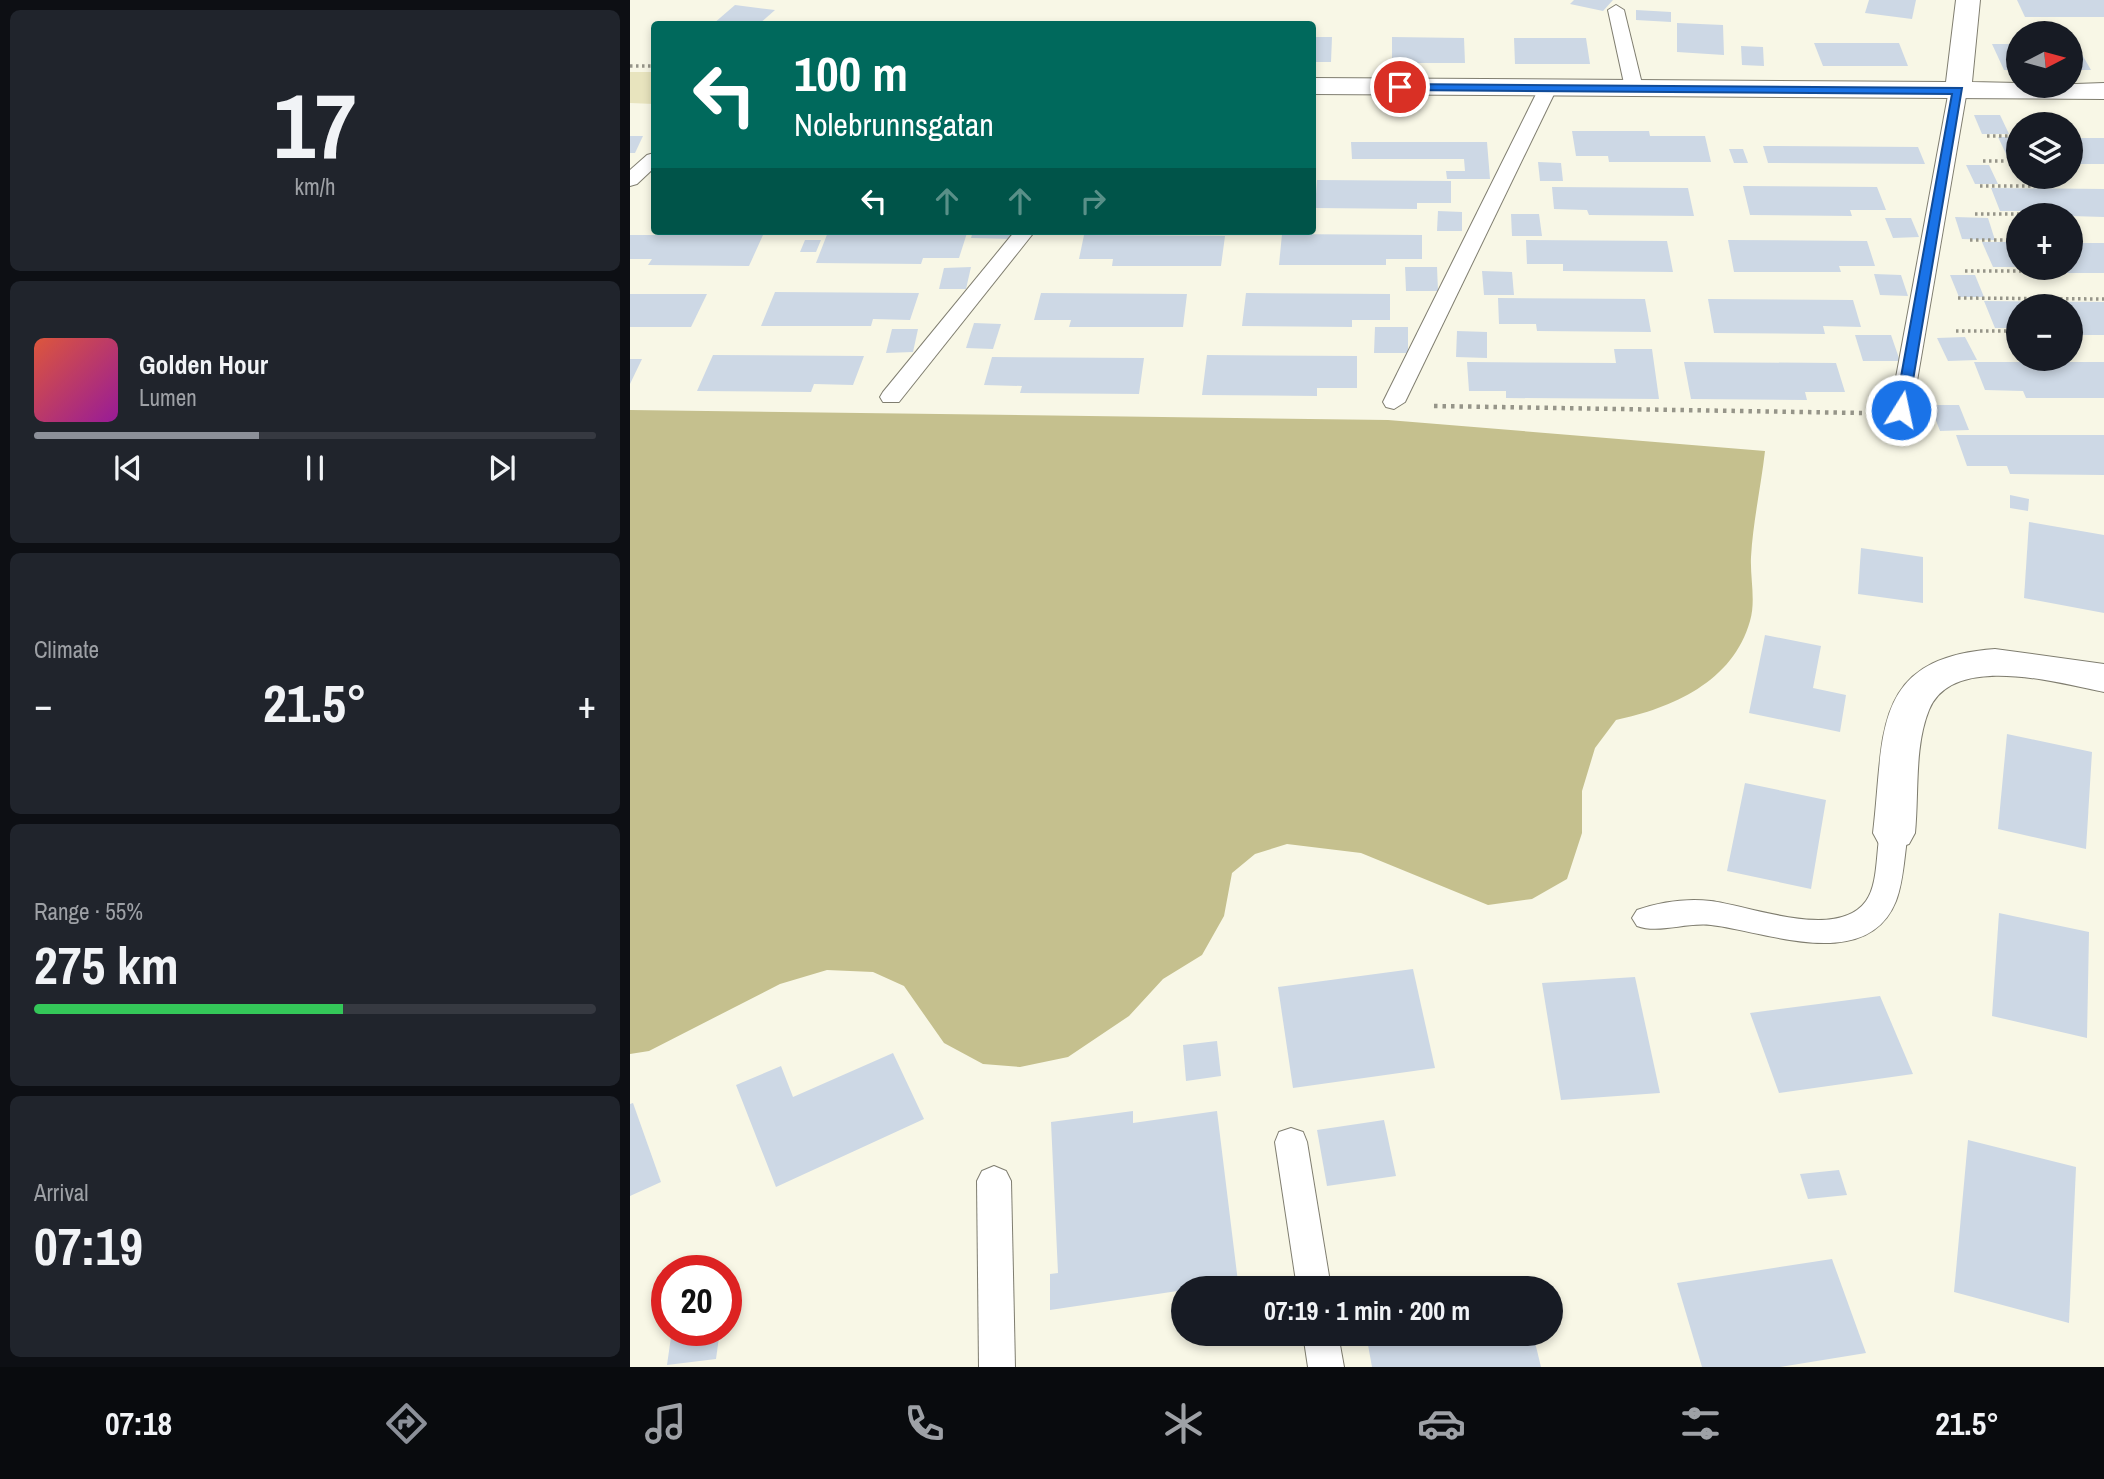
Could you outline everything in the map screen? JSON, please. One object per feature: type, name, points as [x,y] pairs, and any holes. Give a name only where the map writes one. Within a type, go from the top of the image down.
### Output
[{"type":"street","points":[[1958,90],[1968,0]]},
{"type":"street","points":[[1316,86],[2104,91]]},
{"type":"street","points":[[1894,832],[1910,709],[1919,691],[1933,676],[1950,667],[1991,663],[2104,678]]},
{"type":"lane","points":[[1616,10],[1634,88]]},
{"type":"lane","points":[[1394,402],[1548,88]]},
{"type":"lane","points":[[1901,410],[1958,90]]},
{"type":"lane","points":[[630,180],[651,162]]},
{"type":"lane","points":[[891,397],[1022,235]]},
{"type":"lane","points":[[1647,918],[1677,913],[1711,913],[1814,932],[1843,930],[1865,921],[1880,906],[1894,832]]},
{"type":"lane","points":[[1291,1142],[1312,1276]]},
{"type":"lane","points":[[994,1181],[997,1367]]},
{"type":"lane","points":[[1323,1346],[1326,1367]]},
{"type":"path","points":[[630,66],[651,65]]},
{"type":"path","points":[[1941,186],[2006,186]]},
{"type":"path","points":[[1937,214],[2006,214]]},
{"type":"path","points":[[1931,240],[2006,240]]},
{"type":"path","points":[[1927,270],[2006,271]]},
{"type":"path","points":[[1922,298],[2104,299]]},
{"type":"path","points":[[1916,332],[2006,331]]},
{"type":"path","points":[[1394,402],[1421,405],[1741,411],[1876,413],[1901,410]]},
{"type":"shaded area","points":[[630,72],[651,72],[651,104],[630,103]]},
{"type":"shaded area","points":[[630,410],[1388,420],[1765,451],[1752,544],[1752,613],[1742,642],[1730,661],[1715,676],[1679,699],[1616,720],[1595,748],[1582,791],[1582,833],[1567,879],[1532,899],[1488,905],[1361,853],[1287,844],[1255,854],[1232,873],[1224,916],[1202,955],[1163,979],[1129,1016],[1068,1057],[1020,1067],[983,1064],[944,1043],[904,986],[873,972],[827,970],[780,984],[649,1051],[630,1054]]},
{"type":"building","points":[[1574,0],[1613,0],[1603,11],[1570,4]]},
{"type":"building","points":[[1869,0],[1916,0],[1912,19],[1865,13]]},
{"type":"building","points":[[2017,0],[2104,0],[2104,17],[2025,17]]},
{"type":"building","points":[[735,5],[775,10],[762,21],[716,21]]},
{"type":"building","points":[[1636,10],[1671,12],[1671,22],[1636,20]]},
{"type":"building","points":[[1677,23],[1723,25],[1724,55],[1677,52]]},
{"type":"building","points":[[1316,37],[1332,37],[1331,62],[1316,62]]},
{"type":"building","points":[[1392,37],[1464,38],[1465,63],[1392,63]]},
{"type":"building","points":[[1514,38],[1586,38],[1590,64],[1515,64]]},
{"type":"building","points":[[1814,43],[1899,43],[1908,66],[1823,66]]},
{"type":"building","points":[[1992,44],[2006,44],[2004,70]]},
{"type":"building","points":[[1741,46],[1763,47],[1764,66],[1742,65]]},
{"type":"building","points":[[2083,56],[2091,70],[2083,70]]},
{"type":"building","points":[[1974,115],[2000,115],[2006,134],[1982,134]]},
{"type":"building","points":[[1572,131],[1649,131],[1650,136],[1705,136],[1711,162],[1609,162],[1608,156],[1576,156]]},
{"type":"building","points":[[630,136],[643,136],[635,153],[630,153]]},
{"type":"building","points":[[1998,137],[2006,137],[2006,154]]},
{"type":"building","points":[[2083,138],[2104,138],[2104,164],[2083,164]]},
{"type":"building","points":[[1351,142],[1487,142],[1490,179],[1447,179],[1446,171],[1465,171],[1464,159],[1352,159]]},
{"type":"building","points":[[1763,146],[1918,147],[1925,164],[1768,163]]},
{"type":"building","points":[[1729,149],[1743,149],[1748,163],[1734,163]]},
{"type":"building","points":[[1538,162],[1561,163],[1563,181],[1540,181]]},
{"type":"building","points":[[1966,165],[1989,165],[1998,184],[1975,184]]},
{"type":"building","points":[[1317,180],[1451,181],[1451,203],[1417,203],[1417,209],[1316,208]]},
{"type":"building","points":[[1743,186],[1877,187],[1886,210],[1850,210],[1852,216],[1750,215]]},
{"type":"building","points":[[1552,187],[1688,188],[1694,216],[1589,215],[1587,210],[1554,209]]},
{"type":"building","points":[[1991,188],[2104,189],[2104,217],[2083,216],[2083,203],[2006,203],[2006,211],[2000,211]]},
{"type":"building","points":[[1438,211],[1462,212],[1462,231],[1437,231]]},
{"type":"building","points":[[1511,214],[1539,214],[1542,236],[1512,236]]},
{"type":"building","points":[[1955,217],[1988,218],[1995,240],[1962,239]]},
{"type":"building","points":[[1885,218],[1911,218],[1919,237],[1893,238]]},
{"type":"building","points":[[630,235],[763,235],[749,266],[648,265],[652,259],[630,259]]},
{"type":"building","points":[[827,235],[966,235],[959,258],[923,258],[921,264],[816,263]]},
{"type":"building","points":[[972,235],[1014,235],[1013,239],[971,238]]},
{"type":"building","points":[[1084,235],[1225,236],[1221,266],[1112,266],[1113,259],[1079,259]]},
{"type":"building","points":[[1282,235],[1422,235],[1422,259],[1386,259],[1386,265],[1279,265]]},
{"type":"building","points":[[805,240],[821,240],[816,252],[800,252]]},
{"type":"building","points":[[1526,240],[1667,241],[1673,272],[1563,271],[1563,264],[1527,264]]},
{"type":"building","points":[[1728,240],[1867,241],[1875,266],[1839,266],[1841,272],[1734,272]]},
{"type":"building","points":[[1982,242],[2006,242],[2006,267],[1993,267]]},
{"type":"building","points":[[2083,243],[2104,243],[2104,273],[2083,273]]},
{"type":"building","points":[[971,267],[966,289],[939,289],[944,268]]},
{"type":"building","points":[[1405,267],[1437,267],[1438,291],[1406,291]]},
{"type":"building","points":[[1482,271],[1512,272],[1514,295],[1484,295]]},
{"type":"building","points":[[1874,274],[1901,275],[1908,296],[1880,295]]},
{"type":"building","points":[[1950,275],[1975,275],[1984,297],[1959,297]]},
{"type":"building","points":[[775,292],[919,293],[910,320],[873,319],[871,326],[761,326]]},
{"type":"building","points":[[1041,293],[1187,294],[1183,327],[1069,327],[1071,320],[1034,320]]},
{"type":"building","points":[[1246,293],[1390,294],[1390,320],[1352,320],[1352,327],[1242,326]]},
{"type":"building","points":[[630,294],[707,294],[691,327],[630,327]]},
{"type":"building","points":[[1498,298],[1645,299],[1651,332],[1537,331],[1536,324],[1499,324]]},
{"type":"building","points":[[1708,299],[1853,300],[1861,327],[1823,326],[1825,334],[1714,333]]},
{"type":"building","points":[[1984,301],[2006,301],[2006,328],[1995,328]]},
{"type":"building","points":[[2083,302],[2104,302],[2104,335],[2083,335]]},
{"type":"building","points":[[974,323],[1001,324],[993,349],[966,348]]},
{"type":"building","points":[[1375,327],[1408,327],[1408,353],[1374,353]]},
{"type":"building","points":[[892,329],[918,329],[913,352],[886,353]]},
{"type":"building","points":[[1457,331],[1487,332],[1487,358],[1456,357]]},
{"type":"building","points":[[1855,335],[1891,335],[1900,361],[1863,361]]},
{"type":"building","points":[[1965,337],[1977,360],[1948,361],[1937,338]]},
{"type":"building","points":[[1614,349],[1652,349],[1659,399],[1506,398],[1506,391],[1469,391],[1467,362],[1616,363]]},
{"type":"building","points":[[713,355],[864,356],[853,385],[814,384],[811,392],[697,391]]},
{"type":"building","points":[[1207,355],[1357,356],[1357,388],[1317,388],[1317,396],[1202,395]]},
{"type":"building","points":[[992,357],[1144,358],[1139,394],[1020,393],[1022,386],[984,385]]},
{"type":"building","points":[[630,359],[642,359],[630,384]]},
{"type":"building","points":[[1684,362],[1836,363],[1845,392],[1805,392],[1807,400],[1691,399]]},
{"type":"building","points":[[1974,362],[2006,362],[2006,371],[2083,371],[2083,362],[2104,362],[2104,398],[2026,398],[2023,391],[1985,390]]},
{"type":"building","points":[[1930,405],[1959,405],[1969,430],[1940,431]]},
{"type":"building","points":[[1956,435],[2104,435],[2104,475],[2010,474],[2007,466],[1967,466]]},
{"type":"building","points":[[2010,495],[2029,499],[2028,511],[2010,508]]},
{"type":"building","points":[[2029,522],[2104,535],[2104,613],[2024,598]]},
{"type":"building","points":[[1861,548],[1923,557],[1923,603],[1858,594]]},
{"type":"building","points":[[1765,635],[1821,646],[1813,688],[1846,695],[1840,732],[1749,713]]},
{"type":"building","points":[[2007,734],[2092,752],[2086,849],[1998,829]]},
{"type":"building","points":[[1745,783],[1826,800],[1811,889],[1727,871]]},
{"type":"building","points":[[1999,913],[2089,932],[2087,1038],[1992,1016]]},
{"type":"building","points":[[1413,969],[1435,1068],[1293,1088],[1278,987]]},
{"type":"building","points":[[1635,977],[1660,1093],[1561,1100],[1542,983]]},
{"type":"building","points":[[1880,996],[1913,1074],[1779,1093],[1750,1013]]},
{"type":"building","points":[[1217,1041],[1221,1076],[1186,1081],[1183,1045]]},
{"type":"building","points":[[893,1053],[924,1119],[776,1187],[736,1085],[781,1066],[793,1097]]},
{"type":"building","points":[[633,1103],[661,1182],[630,1196],[630,1104]]},
{"type":"building","points":[[1133,1111],[1133,1123],[1217,1111],[1237,1276],[1171,1276],[1171,1292],[1050,1310],[1050,1274],[1058,1273],[1051,1122]]},
{"type":"building","points":[[1384,1120],[1396,1176],[1327,1186],[1317,1130]]},
{"type":"building","points":[[1968,1140],[2076,1167],[2069,1323],[1954,1292]]},
{"type":"building","points":[[1839,1170],[1847,1195],[1808,1199],[1800,1174]]},
{"type":"building","points":[[1832,1259],[1866,1353],[1780,1367],[1702,1367],[1677,1283]]},
{"type":"building","points":[[670,1346],[718,1346],[716,1359],[667,1365]]},
{"type":"building","points":[[1368,1346],[1536,1346],[1541,1367],[1372,1367]]},
{"type":"route","points":[[1400,87],[1958,90],[1901,410]]}]
